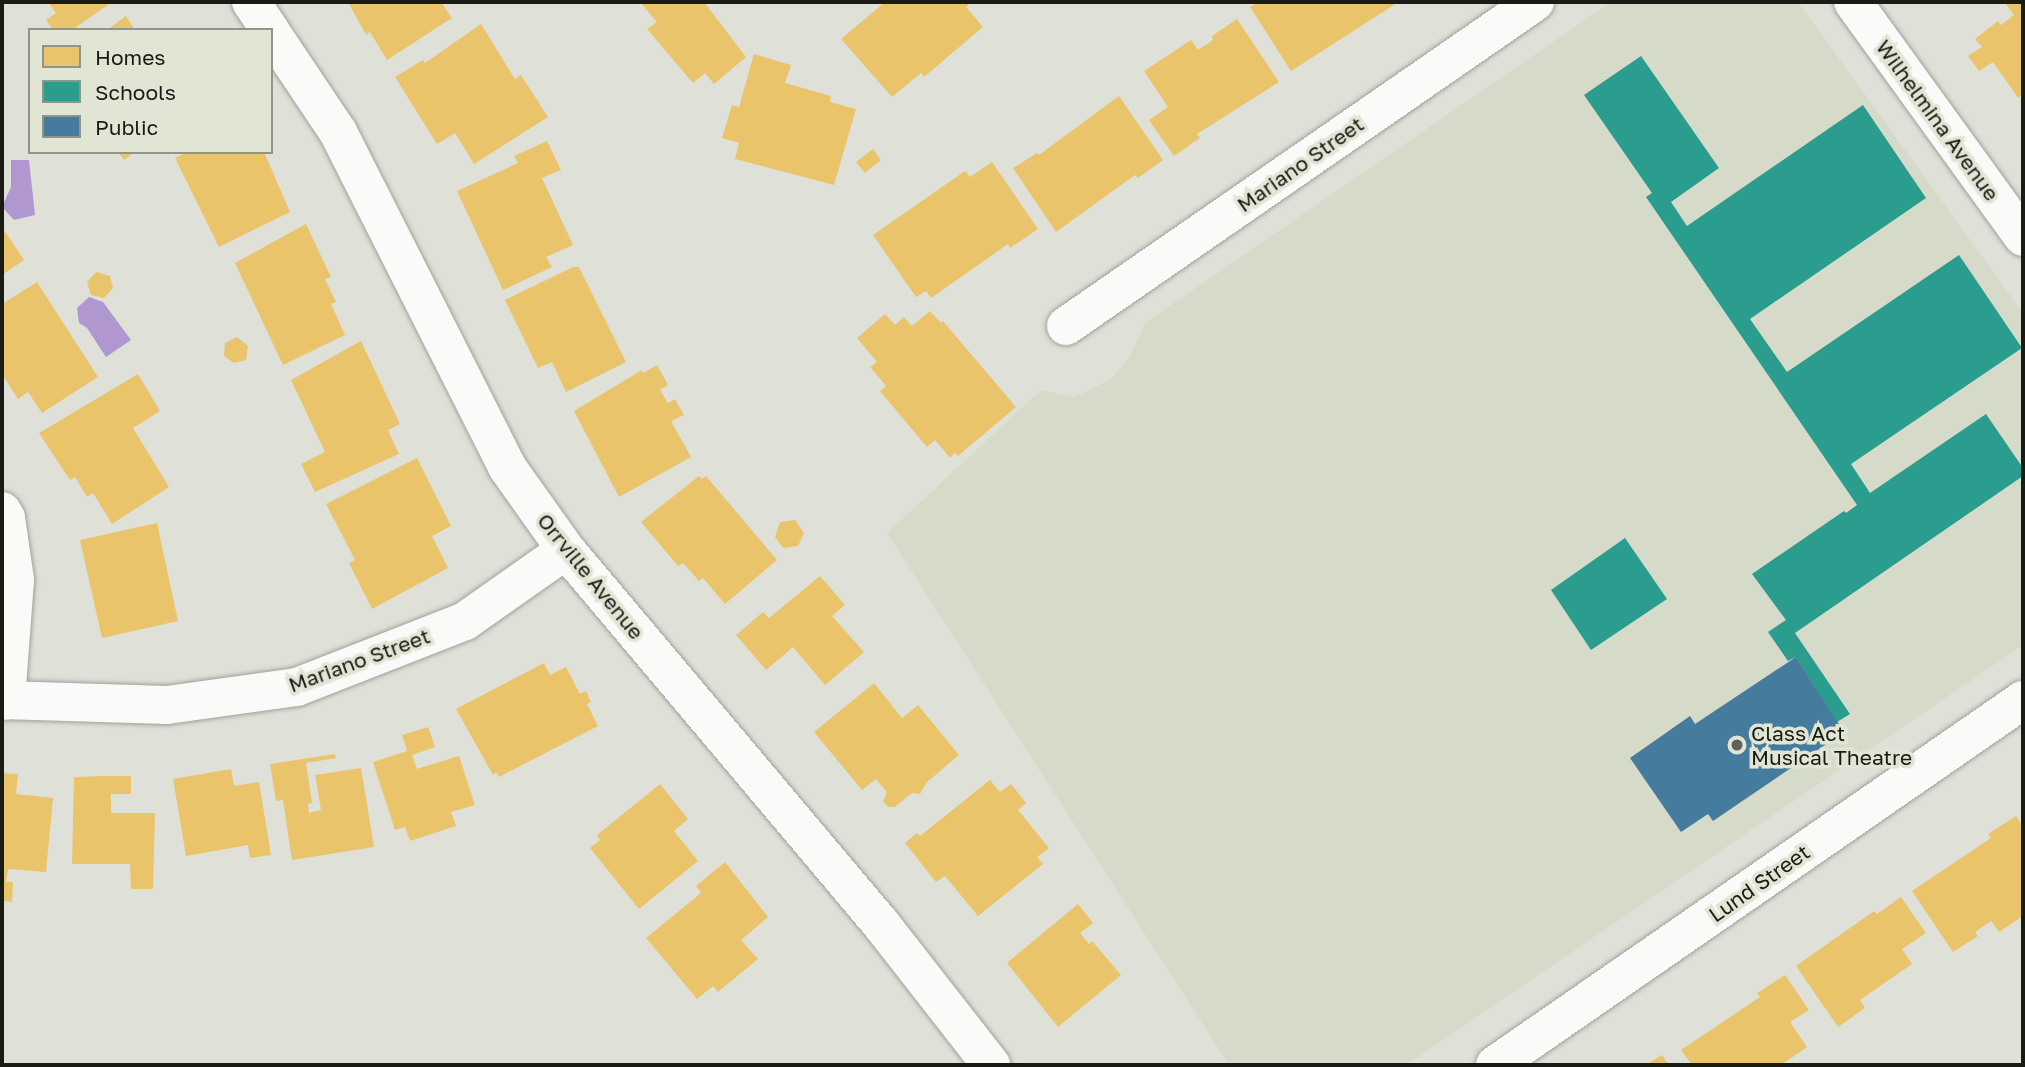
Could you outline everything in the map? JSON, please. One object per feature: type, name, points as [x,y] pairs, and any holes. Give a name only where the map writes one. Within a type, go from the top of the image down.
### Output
[{"type":"street","name":"Orrville Avenue","points":[[251,2],[269,28]]},
{"type":"street","name":"Mariano Street","points":[[1066,326],[1535,2]]},
{"type":"street","name":"Wilhelmina Avenue","points":[[1853,2],[2011,195],[2023,237]]},
{"type":"street","name":"Orrville Avenue","points":[[273,34],[338,132],[507,467],[566,550],[881,924],[991,1065]]},
{"type":"street","points":[[2,511],[6,518],[15,579],[4,701]]},
{"type":"street","name":"Mariano Street","points":[[4,701],[167,705],[297,687],[465,621],[566,550]]},
{"type":"street","name":"Lund Street","points":[[1495,1065],[2023,701]]},
{"type":"shaded area","points":[[1611,2],[1798,2],[2023,313],[2023,645],[1406,1065],[1229,1065],[887,533],[1041,390],[1074,397],[1110,380],[1129,358],[1145,323]]},
{"type":"shaded area","points":[[11,160],[29,160],[35,215],[14,220],[2,207],[11,187]]},
{"type":"shaded area","points":[[89,297],[103,302],[131,340],[106,357],[87,328],[79,323],[77,308]]},
{"type":"building: Homes","points":[[48,2],[112,2],[75,28],[52,28],[46,20],[56,13]]},
{"type":"building: Homes","points":[[348,2],[441,2],[452,18],[387,60],[370,32],[366,35]]},
{"type":"building: Homes","points":[[640,2],[704,2],[746,57],[714,84],[705,73],[693,83],[647,29],[657,22]]},
{"type":"building: Homes","points":[[885,2],[972,2],[966,7],[983,27],[924,77],[921,73],[892,97],[841,39]]},
{"type":"building: Homes","points":[[1259,2],[1397,3],[1291,71],[1250,7]]},
{"type":"building: Homes","points":[[2023,2],[2023,94],[2018,98],[1993,62],[1979,71],[1968,56],[1982,47],[1975,39],[1998,21],[2001,25],[2014,15],[2005,3]]},
{"type":"building: Homes","points":[[126,16],[134,28],[110,28]]},
{"type":"building: Homes","points":[[1237,19],[1279,82],[1197,134],[1200,138],[1174,156],[1149,120],[1168,107],[1144,71],[1191,40],[1198,50],[1213,40],[1212,36]]},
{"type":"building: Homes","points":[[481,24],[515,79],[521,75],[548,117],[474,164],[455,133],[437,144],[395,77],[423,60],[425,63]]},
{"type":"building: Homes","points":[[754,54],[791,65],[785,83],[831,96],[830,102],[856,109],[834,185],[735,159],[739,143],[722,138],[732,105],[739,107]]},
{"type":"building: Homes","points":[[1119,96],[1163,160],[1138,178],[1135,175],[1056,232],[1013,168],[1037,153],[1039,155]]},
{"type":"building: Homes","points":[[547,141],[561,170],[542,178],[573,245],[546,257],[552,267],[503,290],[457,191],[518,163],[514,156]]},
{"type":"building: Homes","points":[[873,149],[881,160],[865,173],[856,162]]},
{"type":"building: Homes","points":[[120,154],[132,154],[124,160]]},
{"type":"building: Homes","points":[[183,154],[265,154],[290,212],[219,247],[175,158]]},
{"type":"building: Homes","points":[[992,162],[1038,229],[1010,248],[1008,244],[931,298],[926,291],[916,297],[873,235],[965,171],[970,177]]},
{"type":"building: Homes","points":[[306,224],[331,277],[325,279],[336,302],[331,304],[345,335],[283,365],[235,263]]},
{"type":"building: Homes","points":[[2,227],[24,260],[2,275]]},
{"type":"building: Homes","points":[[573,267],[579,267],[626,362],[566,392],[552,362],[538,368],[505,300]]},
{"type":"building: Homes","points":[[96,272],[110,276],[113,288],[104,298],[91,295],[87,282]]},
{"type":"building: Homes","points":[[37,282],[98,377],[42,413],[28,392],[18,399],[2,374],[2,304]]},
{"type":"building: Homes","points":[[930,311],[941,323],[943,321],[1016,407],[958,456],[955,453],[950,458],[935,440],[927,447],[880,391],[886,386],[870,367],[877,362],[857,338],[885,314],[895,325],[904,317],[912,326]]},
{"type":"building: Homes","points":[[237,337],[248,346],[246,360],[234,363],[224,356],[225,343]]},
{"type":"building: Homes","points":[[361,341],[400,424],[388,430],[399,454],[315,492],[301,464],[325,452],[291,380]]},
{"type":"building: Homes","points":[[657,365],[668,385],[660,390],[668,403],[675,399],[684,415],[671,421],[691,457],[619,497],[574,411],[642,370],[643,373]]},
{"type":"building: Homes","points":[[138,374],[160,411],[133,428],[169,487],[112,524],[93,493],[87,497],[75,477],[70,480],[39,433]]},
{"type":"building: Homes","points":[[417,458],[451,526],[432,536],[448,568],[372,609],[349,563],[355,560],[326,504]]},
{"type":"building: Homes","points":[[699,476],[702,479],[706,476],[777,560],[725,604],[703,578],[699,581],[683,563],[678,566],[641,522]]},
{"type":"building: Homes","points":[[795,520],[804,533],[798,546],[783,548],[775,537],[780,522]]},
{"type":"building: Homes","points":[[157,523],[178,621],[102,638],[80,540]]},
{"type":"building: Homes","points":[[820,576],[845,605],[832,616],[864,652],[825,685],[793,647],[766,670],[736,635],[763,612],[769,618]]},
{"type":"building: Homes","points":[[544,663],[550,675],[566,667],[580,694],[586,691],[591,702],[587,704],[598,726],[499,777],[496,772],[493,775],[456,709]]},
{"type":"building: Homes","points":[[874,683],[902,718],[918,705],[959,755],[926,783],[920,794],[912,793],[895,807],[889,807],[883,802],[887,792],[876,779],[862,790],[814,732]]},
{"type":"building: Homes","points":[[428,727],[435,747],[412,755],[417,769],[459,756],[475,805],[451,812],[456,826],[410,841],[405,827],[395,830],[373,762],[407,751],[402,735]]},
{"type":"building: Homes","points":[[335,754],[336,758],[306,763],[312,803],[308,804],[309,813],[321,810],[315,775],[361,768],[374,847],[292,860],[283,800],[276,801],[270,764]]},
{"type":"building: Homes","points":[[231,769],[234,786],[259,782],[271,855],[250,858],[248,845],[186,856],[173,779]]},
{"type":"building: Homes","points":[[2,773],[18,774],[16,794],[53,798],[46,872],[8,869],[6,882],[13,882],[12,902],[2,901]]},
{"type":"building: Homes","points":[[131,776],[131,794],[111,794],[111,813],[155,813],[153,889],[131,889],[130,864],[72,864],[74,777]]},
{"type":"building: Homes","points":[[990,780],[1000,792],[1011,784],[1026,803],[1018,810],[1049,848],[1037,857],[1043,864],[978,916],[945,876],[936,882],[905,843],[917,833],[920,836]]},
{"type":"building: Homes","points":[[660,784],[688,819],[674,831],[698,861],[639,909],[590,848],[600,840],[597,835]]},
{"type":"building: Homes","points":[[2016,816],[2023,827],[2023,916],[1999,932],[1991,921],[1975,932],[1978,936],[1953,952],[1912,891],[1991,838],[1988,834]]},
{"type":"building: Homes","points":[[725,862],[768,917],[741,940],[758,959],[718,992],[713,986],[697,999],[646,938],[701,893],[696,886]]},
{"type":"building: Homes","points":[[1901,897],[1926,933],[1902,949],[1912,964],[1860,1000],[1865,1008],[1838,1027],[1796,966],[1874,911],[1877,914]]},
{"type":"building: Homes","points":[[1078,904],[1093,923],[1080,933],[1089,944],[1092,941],[1121,975],[1058,1027],[1007,963]]},
{"type":"building: Homes","points":[[1785,975],[1809,1010],[1790,1022],[1807,1047],[1781,1065],[1692,1065],[1681,1050],[1760,997],[1757,993]]},
{"type":"building: Homes","points":[[1662,1055],[1669,1065],[1646,1065]]},
{"type":"building: Schools","points":[[1641,56],[1719,168],[1671,202],[1687,226],[1863,105],[1926,198],[1750,319],[1787,372],[1959,255],[2022,348],[1851,464],[1870,493],[1986,414],[2023,468],[2023,476],[1795,633],[1850,714],[1837,722],[1796,657],[1788,661],[1768,632],[1786,620],[1752,574],[1844,511],[1846,513],[1857,505],[1646,197],[1652,193],[1584,95]]},
{"type":"building: Schools","points":[[1625,538],[1667,599],[1591,650],[1551,590]]},
{"type":"building: Public","name":"Class Act Musical Theatre","points":[[1796,657],[1844,732],[1713,821],[1708,814],[1681,832],[1630,758],[1690,716],[1695,724]]},
{"type":"place","name":"Class Act Musical Theatre","points":[[1737,745]]}]
